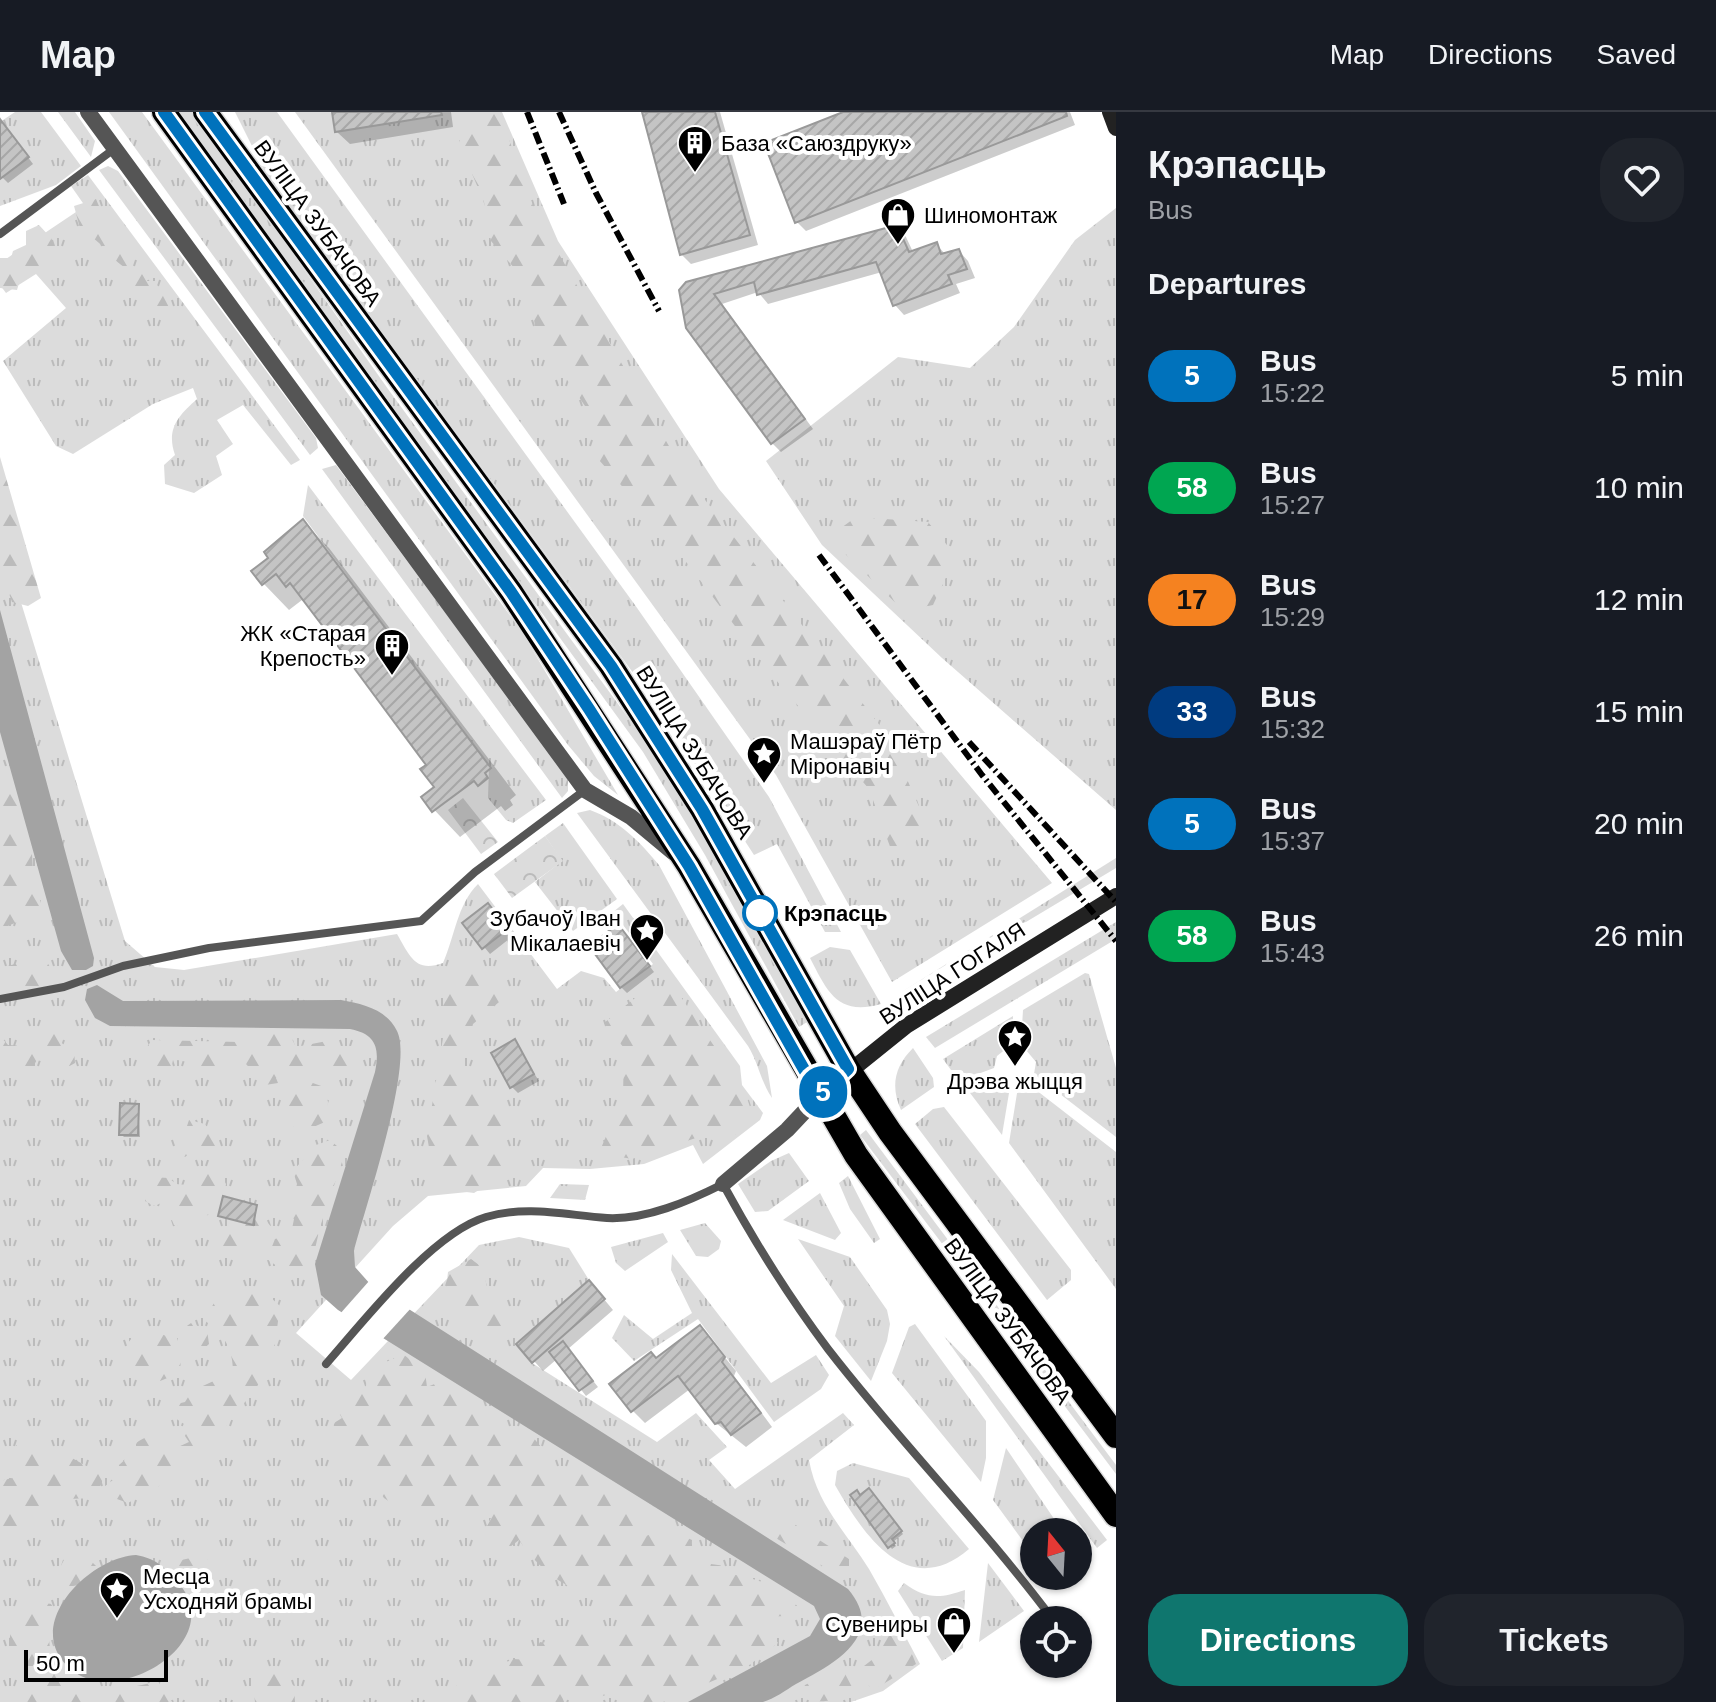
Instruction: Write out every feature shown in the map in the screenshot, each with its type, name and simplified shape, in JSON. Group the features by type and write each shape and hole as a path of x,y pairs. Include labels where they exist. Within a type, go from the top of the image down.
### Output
{"highway":[{"name":"ВУЛІЦА ЗУБАЧОВА","path":"164,112 511,592 689,866 819,1096 856,1155 1114,1511"},
{"name":"ВУЛІЦА ЗУБАЧОВА","path":"205,112 611,666 702,809 848,1069 890,1132 1116,1436"}],"main road":[{"path":"1110,112 1116,128"},
{"name":"ВУЛІЦА ГОГАЛЯ","path":"819,1096 848,1069 906,1026 1116,896"}],"street":[{"path":"88,112 585,790"},
{"name":"ВУЛІЦА ЗУБАЧОВА","path":"585,790 631,817 689,866"},
{"path":"723,1184 787,1130 819,1096"}],"lane":[{"path":"0,234 114,149"},
{"path":"0,999 64,987 123,966 209,948 421,921 475,872 585,790"},
{"path":"326,1364 430,1250 484,1217 529,1209 610,1218 691,1200 723,1184 758,1246 826,1346 980,1526 1042,1606"}],"green space":[{"path":"15,112 41,112 81,166 56,185 0,206 0,122"},
{"path":"58,112 75,112 95,141 91,157"},
{"path":"109,112 142,112 522,632 618,795 594,776 568,745"},
{"path":"177,112 193,112 388,389 651,749 807,1022 799,1027 705,855 643,752"},
{"path":"235,112 277,112 635,605 769,797 841,932 825,932 777,844 754,855 656,704 266,174"},
{"path":"295,112 332,112 336,132 441,112 502,112 558,241 719,489 1052,883 892,982 776,775"},
{"path":"467,112 499,112 536,214 685,474 888,736 924,818 912,852 892,852 869,789 776,680 671,542 599,460 585,406 537,336 527,283 491,241 484,202 459,143"},
{"path":"108,166 118,171 316,438 318,448 310,455 99,170"},
{"path":"88,175 300,460 291,465 243,405 217,420 233,444 216,456 222,475 194,493 165,484 164,465 175,455 173,430 179,417 197,399 193,388 153,404 73,454 56,446 3,361 66,308 36,274 6,293 0,285 0,263 85,206 71,186"},
{"path":"96,199 127,247 133,267 138,267 147,281 155,281 172,313 163,319 150,314 143,302 149,297 133,290 128,278 130,270 117,262 97,241 81,232 74,206"},
{"path":"1116,208 1116,810 942,658 822,545 766,461 898,357 970,368 1014,327 1075,240"},
{"path":"39,225 51,238 57,251 52,265 22,273 17,290 0,288 0,258 11,258 13,251 26,245 26,231"},
{"path":"0,457 41,598 28,606 12,602 0,568"},
{"path":"336,465 568,778 568,791 562,798 322,469"},
{"path":"308,485 546,800 513,823 506,820 488,798 489,768 303,516"},
{"path":"856,517 928,522 956,556 933,605 904,611 838,547 841,528"},
{"path":"0,534 125,941 155,967 184,970 397,934 414,960 434,966 443,963 465,901 478,884 557,989 581,971 604,978 616,992 653,964 613,912 623,904 740,1066 742,1085 763,1113 760,1120 703,1164 693,1145 644,1164 590,1169 543,1168 526,1186 428,1196 393,1226 296,1333 351,1380 479,1245 519,1237 569,1248 589,1280 516,1344 532,1363 657,1442 696,1413 727,1447 709,1460 735,1489 843,1413 854,1425 809,1460 813,1476 825,1505 869,1569 920,1664 883,1691 851,1702 0,1702"},
{"path":"0,776 16,797 26,834 17,851 32,853 33,874 20,877 38,885 41,908 23,909 17,922 1,929"},
{"path":"463,798 498,842 481,854 448,810"},
{"path":"590,810 628,833 659,865 767,1066 772,1098 748,1046 577,813"},
{"path":"563,823 617,899 573,931 535,882 562,861 545,836"},
{"path":"545,836 563,861 512,898 494,874"},
{"path":"1116,858 1116,868 1026,922 1008,927 900,993"},
{"path":"1116,922 1116,939 935,1048 926,1037"},
{"path":"830,947 850,950 881,1004 854,1007 836,999 810,958"},
{"path":"34,959 47,962 54,974 51,985 0,994 0,968"},
{"path":"479,965 505,997 473,1024 463,1065 519,1120 498,1145 511,1169 474,1193 436,1188 427,1136 443,1038 443,972"},
{"path":"1085,973 1089,974 1116,1068 1116,1137 1034,1074 1036,1062 1021,1044 1023,1010"},
{"path":"640,994 679,994 745,1092 753,1116 730,1140 705,1135 632,1159 599,1153 623,1096 624,1048 604,1023"},
{"path":"1013,1016 1012,1044 997,1056 994,1068 959,1081 943,1059"},
{"path":"54,1024 63,1032 60,1042 74,1051 75,1063 66,1068 37,1060 25,1079 20,1080 15,1066 0,1077 0,1036 8,1045 24,1046"},
{"path":"244,1032 290,1035 296,1047 327,1041 339,1046 352,1046 361,1054 354,1066 336,1072 303,1066 297,1072 310,1082 324,1087 328,1102 327,1121 309,1129 290,1126 286,1105 292,1086 289,1079 276,1078 278,1083 265,1085 246,1064 234,1065 235,1071 210,1072 207,1066 178,1060 173,1060 171,1069 162,1074 152,1068 144,1051 152,1040 239,1042"},
{"path":"913,1048 933,1078 934,1087 901,1110 896,1077 902,1062"},
{"path":"997,1078 1010,1087 1002,1135 967,1089"},
{"path":"1027,1083 1116,1152 1116,1289 1009,1143 1018,1087"},
{"path":"944,1107 1071,1270 1071,1280 1047,1300 915,1124 933,1109"},
{"path":"189,1120 205,1124 218,1147 215,1158 203,1161 190,1153 185,1157 175,1152 177,1129 187,1126"},
{"path":"866,1130 1116,1465 1116,1474 860,1135"},
{"path":"330,1140 345,1153 320,1227 310,1271 281,1269 267,1259 275,1239 291,1234 294,1219 283,1210 283,1202 294,1195 297,1184 293,1171 316,1145"},
{"path":"789,1153 809,1181 768,1211 755,1212 738,1184 771,1161"},
{"path":"215,1165 226,1184 222,1206 203,1218 192,1217 192,1230 174,1225 169,1213 176,1203 169,1200 154,1206 145,1201 149,1177 169,1178 176,1184 187,1185 190,1173"},
{"path":"848,1176 880,1239 874,1243 850,1209 839,1183"},
{"path":"560,1184 589,1185 585,1200 550,1198"},
{"path":"820,1193 841,1233 835,1240 783,1220"},
{"path":"260,1213 272,1228 265,1250 247,1255 221,1249 216,1227 227,1227 231,1216"},
{"path":"705,1223 721,1241 719,1249 708,1257 696,1256 680,1230"},
{"path":"663,1233 668,1242 625,1271 616,1263 611,1247"},
{"path":"798,1239 850,1257 887,1310 890,1324 887,1341 871,1381 835,1336 844,1306"},
{"path":"672,1254 771,1383 816,1355 829,1375 821,1389 774,1422 698,1319 634,1361 612,1338 624,1315 653,1339 692,1313 671,1270"},
{"path":"471,1259 483,1268 489,1297 514,1309 513,1323 498,1335 483,1337 449,1304 448,1272"},
{"path":"241,1288 270,1297 280,1306 275,1344 258,1385 197,1465 128,1503 117,1499 104,1487 118,1476 119,1465 136,1450 136,1443 153,1436 163,1437 178,1447 189,1442 181,1430 184,1424 160,1408 185,1402 192,1391 233,1372 226,1342 204,1320 217,1298"},
{"path":"191,1323 207,1330 209,1344 200,1352 187,1351 181,1356 180,1373 160,1381 133,1377 125,1353 134,1337 153,1333 177,1341 180,1331"},
{"path":"915,1324 986,1421 986,1458 981,1482 892,1373 909,1327"},
{"path":"944,1336 979,1372 1090,1518 1075,1518"},
{"path":"403,1354 425,1372 427,1387 437,1383 440,1391 466,1395 475,1401 473,1406 477,1409 484,1406 500,1417 500,1425 520,1435 531,1435 542,1448 530,1458 533,1469 581,1468 614,1491 617,1499 629,1498 655,1519 646,1536 666,1528 692,1540 694,1554 709,1570 711,1564 725,1566 725,1573 767,1584 786,1595 801,1611 794,1621 784,1616 768,1617 766,1627 778,1643 748,1666 663,1702 625,1702 619,1691 596,1698 581,1689 563,1698 564,1702 451,1702 457,1685 513,1659 530,1660 540,1642 551,1644 557,1625 603,1633 619,1628 614,1605 560,1582 539,1565 519,1540 506,1550 483,1533 491,1518 434,1506 408,1514 384,1498 356,1459 332,1446 334,1423 342,1418 336,1408 343,1389 353,1399 366,1387 367,1371"},
{"path":"26,1438 38,1450 56,1449 104,1476 96,1498 58,1501 45,1509 33,1528 0,1539 0,1481 28,1474 23,1460 14,1459 13,1448"},
{"path":"1006,1448 1054,1518 1020,1518 1020,1537 993,1500"},
{"path":"853,1463 909,1478 969,1549 947,1563 926,1568 907,1565 890,1556 860,1524 835,1485 837,1471"},
{"path":"767,1515 780,1515 849,1559 849,1570 831,1571 769,1534"},
{"path":"1092,1520 1107,1540 1097,1548 1092,1541"},
{"path":"200,1556 209,1560 211,1567 220,1573 207,1592 195,1593 171,1569 172,1562"},
{"path":"65,1558 92,1562 100,1570 87,1583 64,1588 53,1581"},
{"path":"988,1563 1020,1606 1020,1614 979,1642"},
{"path":"904,1583 933,1596 965,1590 963,1648 942,1661 898,1591"},
{"path":"41,1602 51,1604 55,1611 49,1643 55,1661 79,1681 79,1685 128,1687 157,1680 172,1702 11,1702 7,1692 34,1679 34,1675 9,1647 11,1631 22,1615"},
{"path":"886,1626 897,1645 910,1649 916,1664 875,1689 860,1681 864,1666 882,1652 880,1628"},
{"path":"276,1670 294,1686 295,1702 255,1702 252,1677"},
{"path":"835,1670 843,1670 853,1689 833,1700 810,1701 803,1690 805,1685"}],"shaded area":[{"path":"0,610 94,958 93,966 86,970 72,970 61,951 0,732"},
{"path":"97,985 123,1001 341,1000 365,1006 387,1017 397,1031 399,1074 386,1138 354,1251 355,1267 371,1285 848,1589 859,1606 862,1621 859,1635 850,1647 825,1668 767,1701 688,1702 810,1636 820,1619 814,1606 338,1310 321,1295 315,1264 375,1072 377,1056 371,1038 350,1029 110,1026 95,1018 85,1000 87,989"},
{"path":"136,1555 149,1558 162,1567 176,1580 189,1602 191,1623 182,1643 166,1659 145,1672 122,1680 99,1681 79,1675 61,1658 53,1639 55,1620 64,1601 78,1583 96,1569 116,1559"}],"pier":[{"path":"370,1280 412,1307 381,1341 339,1315"}],"building":[{"path":"332,112 441,112 442,115 335,132"},
{"name":"База «Саюздруку»","path":"642,112 715,112 750,235 680,255"},
{"path":"843,112 1066,112 1067,116 795,223 764,143"},
{"path":"0,119 29,157 0,179"},
{"path":"897,225 909,252 937,242 941,254 959,249 967,269 948,275 952,284 893,306 876,262 757,295 754,282 714,294 805,419 771,444 686,328 679,290 686,282"},
{"name":"ЖК «Старая Крепость»","path":"303,519 491,768 485,773 488,778 478,786 474,781 432,812 421,797 434,787 420,769 426,765 337,645 290,583 286,587 276,574 262,585 251,571 268,558 264,552"},
{"path":"488,903 508,929 482,949 462,923"},
{"path":"618,924 650,966 620,988 589,946"},
{"path":"515,1039 534,1074 510,1088 491,1053"},
{"path":"120,1103 139,1104 138,1135 119,1135"},
{"path":"223,1196 257,1205 253,1225 218,1216"},
{"path":"589,1280 605,1299 532,1363 516,1344"},
{"path":"700,1325 725,1357 722,1362 761,1413 731,1435 721,1422 715,1424 678,1376 631,1412 609,1384 651,1352 656,1358"},
{"path":"563,1341 593,1381 579,1391 549,1352"},
{"path":"869,1488 902,1531 892,1539 895,1543 888,1548 850,1495 857,1490 860,1495"}],"railway":[{"path":"527,112 564,204"},
{"path":"559,112 596,193 659,311"},
{"path":"819,555 982,775 1116,941"},
{"path":"969,742 1116,902"}],"bus line":[{"name":"5","path":"164,112 511,592 589,709 689,866 819,1096 848,1069 702,809 611,666 335,294 205,112"}],"place":[{"name":"База «Саюздруку»","path":"695,174"},
{"name":"Шиномонтаж","path":"898,246"},
{"name":"ЖК «Старая Крепость»","path":"392,677"},
{"name":"Машэраў Пётр Міронавіч","path":"764,785"},
{"name":"Крэпасць","path":"760,913"},
{"name":"Зубачоў Іван Мікалаевіч","path":"647,962"},
{"name":"Дрэва жыцця","path":"1015,1068"},
{"name":"Месца Усходняй брамы","path":"117,1620"},
{"name":"Сувениры","path":"954,1655"}]}
